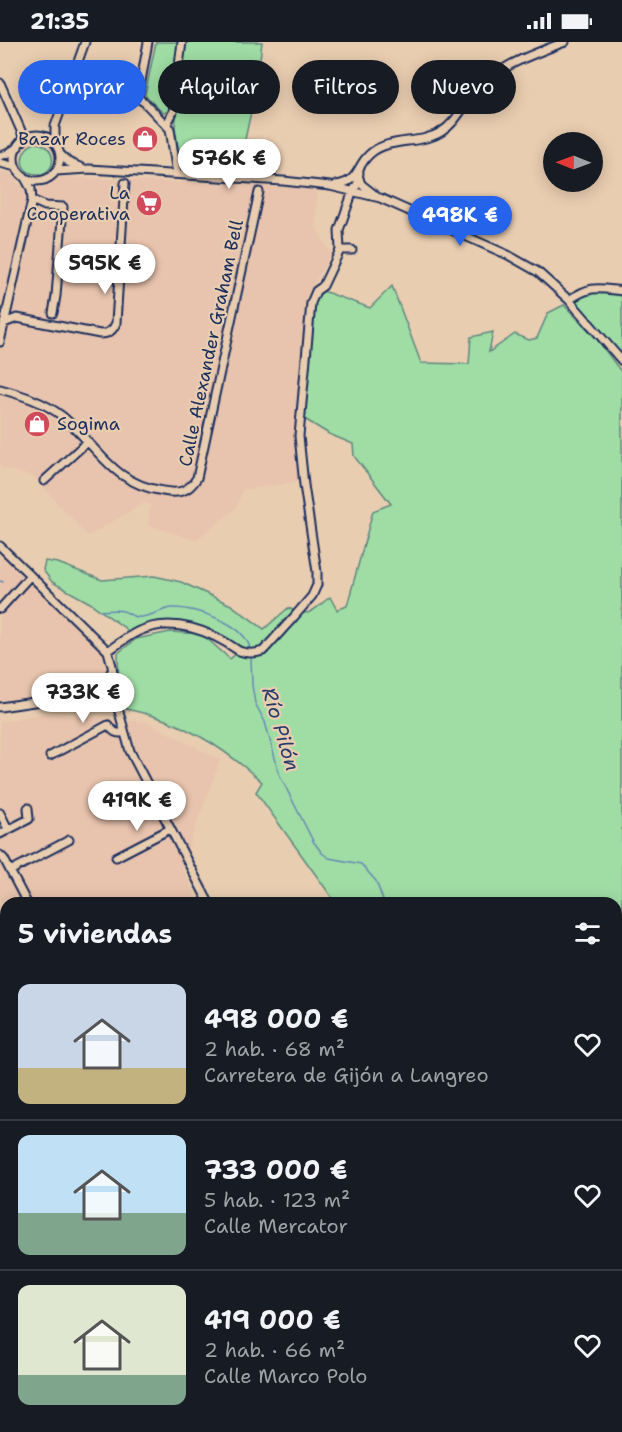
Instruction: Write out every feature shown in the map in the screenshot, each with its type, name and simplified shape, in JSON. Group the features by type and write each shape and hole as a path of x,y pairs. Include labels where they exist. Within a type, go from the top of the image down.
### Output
{"street":[{"path":"79,60 86,42"},
{"path":"145,60 148,42"},
{"path":"167,124 173,112 182,42"},
{"path":"108,651 133,634 157,626 200,629 246,654 256,653 263,651 312,596 317,585 317,572 300,447 300,417 311,303 316,291 323,286 340,250 339,230 362,163 372,152 388,145 430,137 442,132 452,123 474,93 505,66 565,42"},
{"path":"0,83 22,133 15,153 16,167"},
{"path":"146,105 167,124 172,134 177,174"},
{"path":"59,114 55,126 55,143 60,154 72,165 89,169"},
{"path":"0,156 7,154 30,136 39,135 55,143"},
{"path":"0,342 32,200 43,180 56,171 60,163 60,154"},
{"path":"0,163 16,167 24,176 31,189 32,200"},
{"path":"56,171 89,169 330,186 380,198 508,255 538,272 569,300 622,361"},
{"path":"24,176 36,181 43,180"},
{"path":"330,186 345,183 357,176"},
{"path":"357,176 362,184 380,198"},
{"path":"4,323 17,318 100,334 107,334 113,330 116,323 125,183"},
{"name":"Calle Alexander Graham Bell","path":"1,389 46,405 63,417 115,471 130,481 155,490 184,492 193,485 197,478 259,192"},
{"path":"32,200 45,206 63,207 53,313"},
{"path":"340,250 352,250"},
{"path":"569,300 586,289 601,288 622,291"},
{"path":"8,306 17,318"},
{"path":"44,481 87,442"},
{"path":"0,546 108,651 117,705 129,752 206,897"},
{"path":"0,609 30,576"},
{"path":"95,693 107,683 112,666"},
{"path":"0,706 95,693 108,698 117,705"},
{"path":"50,756 108,724 114,732 120,734 124,732"},
{"path":"108,812 149,790"},
{"path":"0,834 29,819 28,808"},
{"path":"0,813 8,829"},
{"path":"116,857 170,829"},
{"path":"10,871 69,840"},
{"path":"0,855 24,897"}],"shaded area":[{"path":"0,172 12,172 18,184 34,188 42,188 60,177 317,189 316,227 331,254 309,293 294,437 299,481 242,490 236,508 196,540 148,525 151,505 144,503 88,536 34,477 0,467"},
{"path":"0,554 102,650 106,661 106,675 95,688 0,704"},
{"path":"45,713 147,722 220,760 181,867 197,897 0,897 0,722"}],"green space":[{"path":"156,42 178,42 176,60 158,60 158,108 146,96"},
{"path":"185,42 262,42 260,60 183,60"},
{"path":"177,114 251,114 238,172 181,166 175,127"},
{"path":"36,143 48,149 52,160 48,170 36,174 25,169 22,160 26,149"},
{"path":"392,286 421,363 469,364 471,337 493,332 489,352 515,334 529,340 537,338 548,313 564,305 596,338 622,373 622,897 332,897 256,792 262,782 231,757 199,736 164,720 126,709 119,687 118,653 136,639 170,632 202,634 230,659 239,651 204,630 147,624 133,634 90,603 52,582 43,570 45,561 58,563 102,580 154,576 181,582 231,605 264,629 288,608 307,613 330,597 337,610 347,606 373,511 391,504 354,456 353,444 329,434 303,418 316,298 323,291 370,308"},
{"path":"592,292 622,294 622,355 574,300 583,294"}],"waterway":[{"name":"Río Pilón","path":"100,611 120,610 140,617 172,608 193,610 230,625 246,640 250,649"},
{"name":"Río Pilón","path":"251,657 255,703 265,722 280,776 313,841 329,858 361,864 376,881 382,897"}],"place":[{"name":"Bazar Roces","path":"145,139"},
{"name":"La Cooperativa","path":"149,203"},
{"name":"Sogima","path":"37,424"}]}
